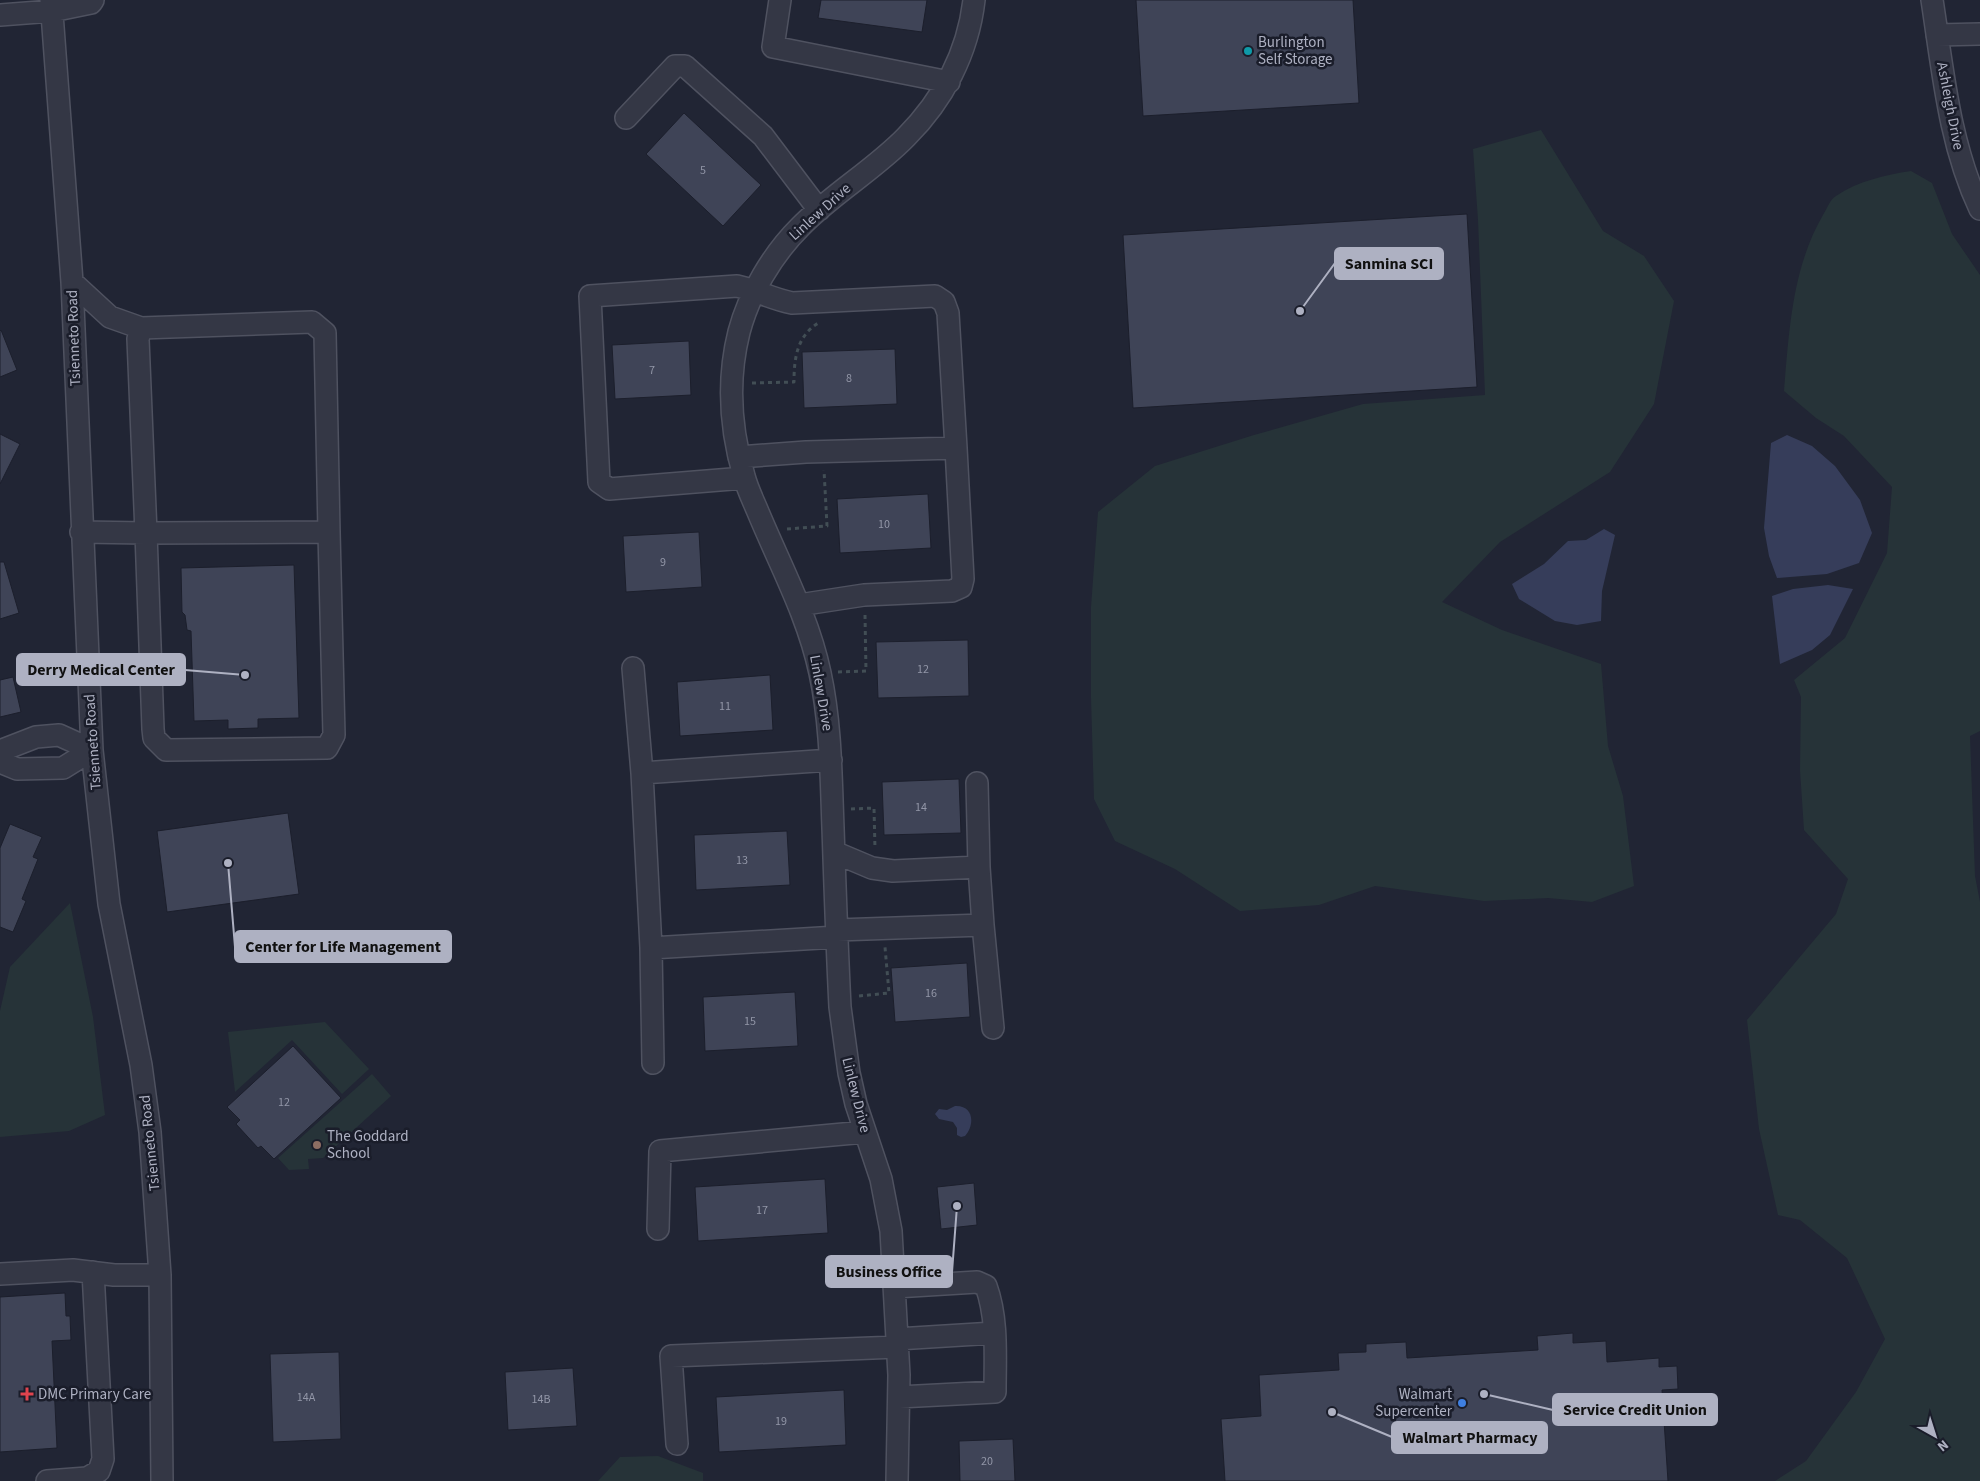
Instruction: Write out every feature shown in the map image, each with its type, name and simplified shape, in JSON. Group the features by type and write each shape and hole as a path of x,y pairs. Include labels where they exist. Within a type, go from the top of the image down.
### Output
{"street":[{"path":"0,15 52,5 91,3 93,0"},
{"path":"780,0 773,47 948,82"},
{"name":"Linlew Drive","path":"897,1481 899,1397 891,1231 887,1204 856,1104 843,1039 840,1006 831,760 820,672 799,605 744,478 732,412 731,383 740,331 756,290 783,246 819,210 906,138 929,111 948,82 962,52 972,18 974,0"},
{"name":"Ashleigh Drive","path":"1932,0 1951,122 1958,151 1980,209"},
{"name":"Tsienneto Road","path":"52,5 72,282 81,532 92,750 109,904 141,1065 156,1201 160,1275 162,1481"},
{"path":"1937,35 1980,34"},
{"path":"626,118 675,66 686,66 763,136 819,210"},
{"path":"72,282 110,317 141,328 312,322 324,333 334,735 327,748 166,750 154,738 138,339 141,328"},
{"path":"744,478 609,489 599,482 590,296 737,286 756,290 777,300 792,303 935,296 944,302 948,314 956,448 963,578 961,587 952,591 864,595 799,605"},
{"path":"739,457 822,452 956,448"},
{"path":"81,532 329,532"},
{"path":"633,668 642,773 651,948 653,1063"},
{"path":"0,751 36,737 58,735 92,750"},
{"path":"0,762 17,769 63,768 92,750"},
{"path":"642,773 831,760"},
{"path":"977,783 979,867 993,1028"},
{"path":"834,852 876,868 893,871 979,867"},
{"path":"651,948 884,929 984,925"},
{"path":"658,1228 660,1151 865,1132"},
{"path":"0,1274 73,1270 114,1275 160,1275"},
{"path":"47,1481 87,1478 99,1471 103,1459 93,1272"},
{"path":"895,1287 977,1282 986,1286 990,1297 994,1333 995,1392 899,1397"},
{"path":"677,1444 671,1356 897,1343 994,1333"}],"path":[{"path":"746,383 794,382 794,360 797,349 804,336 821,321 821,301"},
{"path":"779,529 827,526 822,452"},
{"path":"832,672 866,671 864,595"},
{"path":"845,809 874,808 876,868"},
{"path":"853,997 888,994 884,929"}],"shaded area":[{"path":"1541,130 1603,231 1644,256 1674,301 1654,404 1610,472 1500,542 1442,602 1502,630 1601,664 1608,746 1623,796 1634,886 1592,902 1548,898 1484,901 1375,886 1319,905 1240,911 1175,869 1115,841 1094,799 1091,607 1098,512 1155,466 1254,435 1363,404 1485,395 1478,220 1473,149"},
{"path":"1911,171 1932,183 1952,234 1980,275 1980,731 1970,736 1975,876 1980,902 1980,1481 1775,1481 1806,1461 1856,1392 1885,1339 1847,1258 1800,1220 1778,1215 1759,1129 1747,1020 1836,914 1848,879 1804,830 1800,770 1801,697 1794,680 1845,638 1887,553 1892,487 1844,436 1816,418 1784,391 1790,323 1798,278 1813,235 1830,202 1834,197 1853,186"},
{"path":"70,903 93,1017 105,1115 69,1131 0,1137 0,1011 10,967"},
{"path":"325,1022 369,1069 342,1094 292,1040 235,1092 228,1032"},
{"path":"372,1074 391,1096 323,1158 308,1159 309,1169 289,1170 278,1158"},
{"path":"658,1456 703,1473 703,1481 598,1481 620,1457"}],"water":[{"path":"1787,435 1812,446 1835,466 1860,500 1872,533 1859,563 1827,574 1777,578 1769,556 1764,528 1771,443"},
{"path":"1604,529 1615,535 1602,591 1601,621 1577,625 1555,621 1519,599 1512,584 1544,564 1568,541 1586,540"},
{"path":"1828,585 1853,589 1830,635 1812,650 1780,664 1772,596 1793,589"},
{"path":"955,1106 966,1109 971,1116 970,1127 965,1136 957,1135 957,1128 953,1122 939,1119 935,1114 939,1109 947,1110"}],"building":[{"path":"821,0 927,0 922,32 818,18"},
{"name":"Burlington Self Storage","path":"1136,0 1353,0 1359,103 1143,116"},
{"path":"684,113 761,185 723,226 646,154"},
{"path":"1467,214 1477,387 1133,408 1123,235"},
{"path":"0,331 17,370 0,377"},
{"path":"689,341 691,395 615,399 612,345"},
{"path":"895,349 897,404 804,408 802,352"},
{"path":"0,434 20,444 0,484"},
{"path":"928,494 931,548 840,553 837,499"},
{"path":"699,532 702,587 626,592 623,536"},
{"path":"0,562 4,562 19,613 0,619"},
{"path":"294,565 299,718 258,719 258,728 228,729 228,720 194,721 191,631 187,630 185,615 182,612 181,568"},
{"path":"968,640 969,696 878,698 876,642"},
{"path":"770,675 773,730 680,736 677,682"},
{"path":"13,677 21,712 0,717 0,680"},
{"path":"959,779 961,833 884,835 882,782"},
{"path":"288,813 299,894 167,912 157,831"},
{"path":"10,824 42,837 33,857 38,859 22,899 26,901 13,932 0,927 0,848"},
{"path":"787,831 790,885 696,890 694,835"},
{"path":"967,963 970,1017 895,1022 891,968"},
{"path":"795,992 798,1046 705,1051 703,997"},
{"path":"293,1046 341,1098 274,1159 261,1146 258,1148 236,1124 240,1120 227,1107"},
{"path":"825,1179 828,1233 698,1241 695,1187"},
{"path":"974,1183 977,1225 941,1229 937,1187"},
{"name":"DMC Primary Care","path":"65,1293 66,1316 70,1316 71,1340 52,1341 57,1448 0,1452 0,1297"},
{"name":"Walmart Supercenter","path":"1573,1333 1573,1343 1606,1341 1607,1362 1659,1358 1659,1367 1677,1366 1678,1389 1662,1390 1668,1481 1225,1481 1221,1419 1261,1416 1259,1375 1339,1370 1338,1353 1366,1352 1366,1344 1406,1342 1407,1358 1538,1350 1537,1336"},
{"path":"339,1352 341,1439 273,1442 270,1354"},
{"path":"573,1368 577,1426 508,1430 505,1372"},
{"path":"844,1390 846,1445 719,1452 716,1397"},
{"path":"1013,1439 1015,1481 960,1481 959,1441"}],"place":[{"name":"Burlington Self Storage","path":"1248,51"},
{"name":"Sanmina SCI","path":"1300,311"},
{"name":"Derry Medical Center","path":"245,675"},
{"name":"Center for Life Management","path":"228,863"},
{"name":"The Goddard School","path":"317,1145"},
{"name":"Business Office","path":"957,1206"},
{"name":"DMC Primary Care","path":"27,1394"},
{"name":"Service Credit Union","path":"1484,1394"},
{"name":"Walmart Supercenter","path":"1462,1403"},
{"name":"Walmart Pharmacy","path":"1332,1412"}]}
